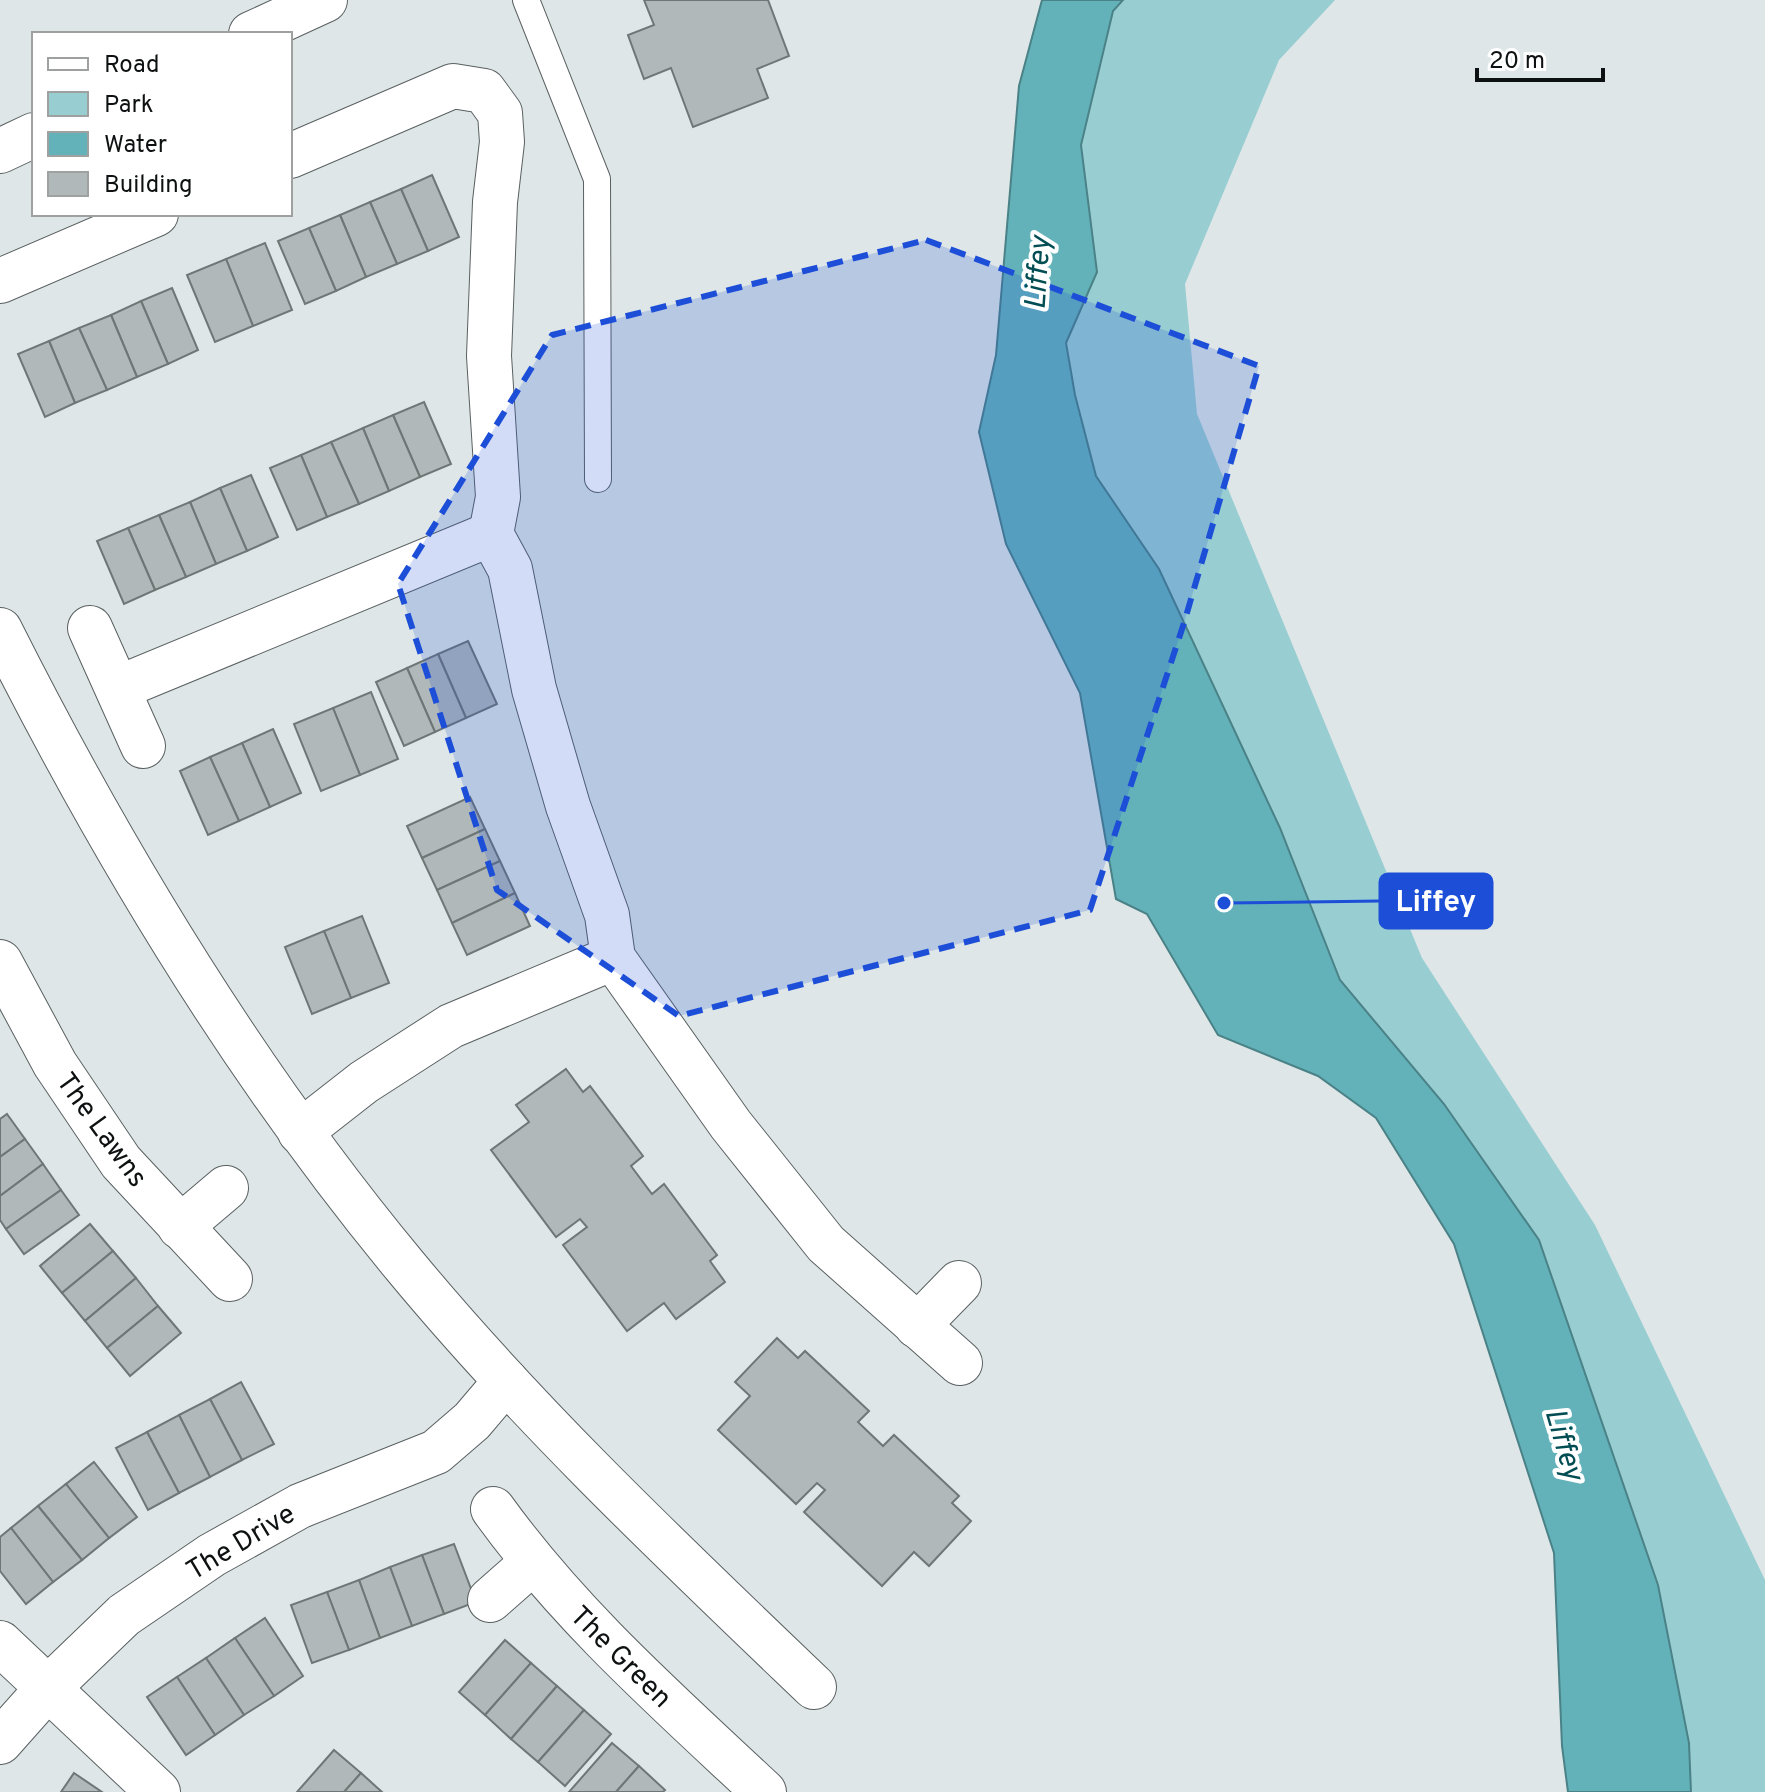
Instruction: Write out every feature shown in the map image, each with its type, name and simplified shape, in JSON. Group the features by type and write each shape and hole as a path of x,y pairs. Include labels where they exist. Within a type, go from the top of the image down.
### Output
{"street":[{"path":"255,32 325,0"},
{"path":"292,155 453,86 484,91 500,113 502,142 495,202 489,356 498,497 491,534 510,569 534,689 568,806 607,915 613,958 731,1125 826,1244 960,1363"},
{"path":"0,151 32,136"},
{"path":"0,281 151,216"},
{"path":"118,688 491,534"},
{"path":"90,628 143,746"},
{"path":"0,630 56,741 202,989 300,1132 405,1266 506,1381 585,1466 814,1687"},
{"path":"300,1132 364,1082 451,1026 613,958"},
{"name":"The Lawns","path":"0,962 55,1064 121,1162 230,1279"},
{"path":"180,1227 226,1188"},
{"path":"917,1326 959,1283"},
{"name":"The Drive","path":"0,1742 47,1689 124,1615 212,1555 300,1506 436,1452 472,1421 506,1381"},
{"name":"The Green","path":"493,1509 532,1563 627,1664 764,1792"},
{"path":"490,1600 532,1563"},
{"path":"0,1643 158,1792"}],"lane":[{"path":"526,0 597,179 598,479"}],"highlighted area":[{"path":"926,240 1259,366 1184,623 1090,910 679,1016 497,890 398,584 552,335"}],"green space":[{"path":"1123,0 1335,0 1279,60 1185,284 1197,414 1422,958 1595,1225 1765,1580 1765,1792 1691,1792 1689,1743 1657,1585 1539,1240 1444,1104 1340,980 1280,828 1159,569 1096,476 1075,395 1066,343 1097,272 1081,145 1113,10"}],"water":[{"path":"1042,0 1123,0 1113,11 1081,145 1097,272 1066,343 1075,395 1096,476 1159,569 1280,828 1340,980 1444,1104 1539,1240 1658,1585 1689,1743 1691,1792 1568,1792 1562,1746 1554,1553 1454,1244 1376,1118 1318,1076 1218,1035 1147,914 1116,899 1080,693 1006,544 979,432 996,355 1019,86"}],"building":[{"path":"644,0 768,0 789,56 757,69 768,98 693,127 671,68 644,79 628,35 654,25"},
{"path":"432,175 459,237 428,251 401,189"},
{"path":"401,189 428,251 397,264 370,202"},
{"path":"370,202 397,264 366,277 340,215"},
{"path":"340,215 366,277 336,291 309,228"},
{"path":"309,228 336,291 305,304 278,241"},
{"path":"265,243 292,310 253,326 226,259"},
{"path":"226,259 253,326 215,342 187,275"},
{"path":"172,288 198,350 168,364 141,301"},
{"path":"141,301 168,364 137,377 111,315"},
{"path":"111,315 137,377 107,390 79,328"},
{"path":"79,328 107,390 75,403 49,341"},
{"path":"49,341 75,403 45,417 18,354"},
{"path":"424,402 451,464 420,477 393,415"},
{"path":"393,415 420,477 389,491 363,428"},
{"path":"363,428 389,491 359,504 331,442"},
{"path":"331,442 359,504 327,517 301,455"},
{"path":"301,455 327,517 297,530 270,468"},
{"path":"251,475 278,537 247,551 220,488"},
{"path":"220,488 247,551 216,564 190,502"},
{"path":"190,502 216,564 186,577 159,515"},
{"path":"159,515 186,577 155,590 128,528"},
{"path":"128,528 155,590 124,604 97,541"},
{"path":"468,641 497,704 466,718 438,654"},
{"path":"438,654 466,718 435,732 407,668"},
{"path":"407,668 435,732 404,746 376,682"},
{"path":"371,692 398,759 360,775 333,708"},
{"path":"333,708 360,775 321,791 294,724"},
{"path":"273,729 301,793 270,807 242,743"},
{"path":"242,743 270,807 239,821 210,757"},
{"path":"210,757 239,821 208,835 180,771"},
{"path":"470,797 485,829 422,858 407,826"},
{"path":"485,829 500,861 437,890 422,858"},
{"path":"500,861 515,893 452,923 437,890"},
{"path":"515,893 530,926 467,955 452,923"},
{"path":"362,916 389,983 351,998 324,931"},
{"path":"324,931 351,998 312,1014 285,947"},
{"path":"566,1069 583,1092 590,1086 643,1156 631,1166 652,1194 664,1184 717,1255 710,1261 725,1282 676,1319 664,1303 627,1331 563,1245 587,1227 580,1219 556,1237 491,1150 529,1122 516,1105"},
{"path":"7,1114 25,1139 0,1157 0,1119"},
{"path":"25,1139 43,1164 0,1196 0,1157"},
{"path":"43,1164 61,1190 6,1229 0,1220 0,1196"},
{"path":"61,1190 79,1215 24,1254 6,1229"},
{"path":"90,1224 113,1251 62,1293 40,1266"},
{"path":"113,1251 136,1278 85,1321 62,1293"},
{"path":"136,1278 158,1306 107,1348 85,1321"},
{"path":"158,1306 181,1333 130,1376 107,1348"},
{"path":"777,1338 798,1358 805,1351 869,1411 858,1422 883,1446 894,1435 959,1496 952,1503 971,1521 929,1566 914,1552 882,1586 804,1512 825,1490 817,1483 796,1504 718,1430 750,1396 735,1382"},
{"path":"241,1382 274,1444 242,1460 210,1399"},
{"path":"210,1399 242,1460 210,1477 179,1415"},
{"path":"179,1415 210,1477 179,1493 147,1432"},
{"path":"147,1432 179,1493 148,1510 116,1448"},
{"path":"94,1462 137,1517 109,1538 66,1484"},
{"path":"66,1484 109,1538 82,1560 38,1506"},
{"path":"38,1506 82,1560 53,1582 11,1528"},
{"path":"11,1528 53,1582 26,1604 0,1571 0,1537"},
{"path":"454,1544 476,1602 444,1614 422,1555"},
{"path":"422,1555 444,1614 412,1626 390,1567"},
{"path":"390,1567 412,1626 380,1638 359,1580"},
{"path":"359,1580 380,1638 349,1650 327,1592"},
{"path":"327,1592 349,1650 312,1663 291,1605"},
{"path":"265,1618 303,1676 274,1696 235,1638"},
{"path":"235,1638 274,1696 244,1715 206,1658"},
{"path":"505,1640 531,1663 485,1715 459,1692"},
{"path":"206,1658 244,1715 215,1735 177,1677"},
{"path":"531,1663 557,1686 511,1739 485,1715"},
{"path":"177,1677 215,1735 186,1755 147,1697"},
{"path":"557,1686 584,1710 538,1762 511,1739"},
{"path":"584,1710 611,1734 565,1786 538,1762"},
{"path":"612,1743 639,1766 616,1792 569,1792"},
{"path":"334,1750 361,1773 344,1792 297,1792"},
{"path":"639,1766 665,1790 663,1792 616,1792"},
{"path":"74,1773 102,1792 61,1792"},
{"path":"361,1773 382,1792 344,1792"}],"place":[{"name":"Liffey","path":"1224,903"}]}
